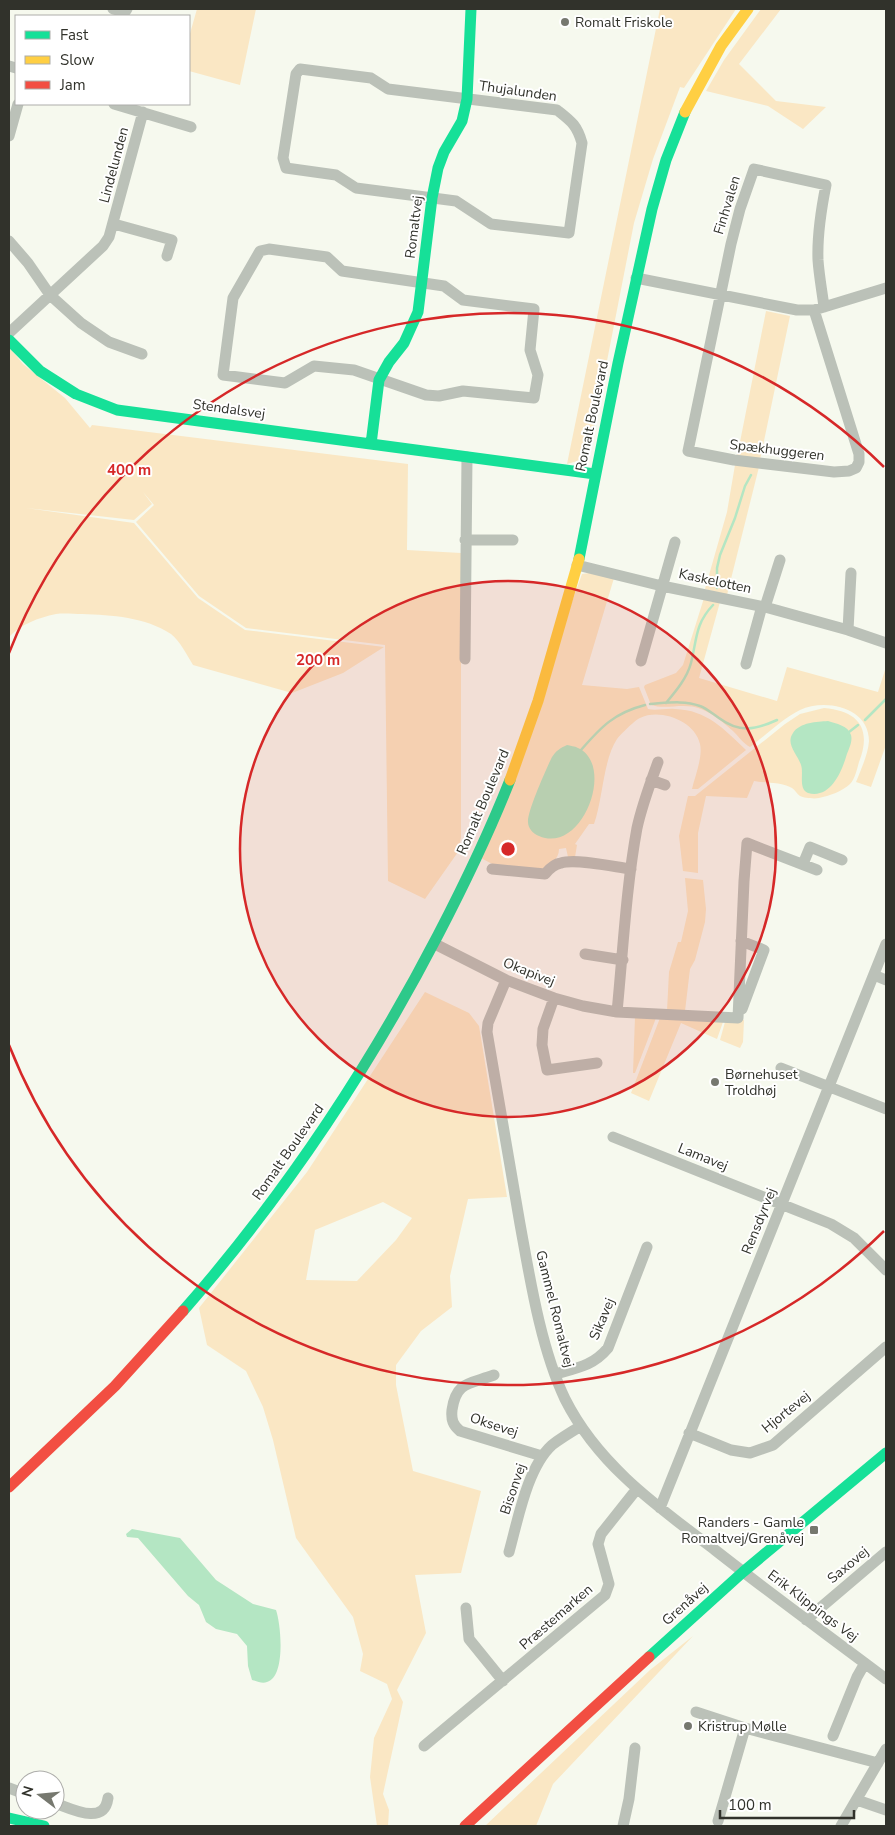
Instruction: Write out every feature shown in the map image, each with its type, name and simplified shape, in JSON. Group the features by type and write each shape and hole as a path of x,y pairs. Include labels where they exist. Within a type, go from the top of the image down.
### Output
{"street":[{"path":"113,9 125,12 126,9"},
{"name":"Romaltvej","path":"371,444 379,380 389,362 404,343 418,312 432,198 438,168 444,152 462,120 467,99 471,9"},
{"name":"Romalt Boulevard","path":"9,1487 148,1351 256,1222 318,1138 382,1039 435,944 491,826 521,749 550,663 578,565 636,278 660,177 681,122 716,55 748,9"},
{"path":"432,198 356,188 336,175 286,168 283,158 296,74 300,69 371,78 388,88 467,99"},
{"name":"Thujalunden","path":"432,198 456,201 491,224 569,233 582,143 578,130 572,121 557,110 467,99"},
{"path":"9,136 18,105"},
{"name":"Lindelunden","path":"118,105 191,127"},
{"name":"Lindelunden","path":"9,332 103,246 114,224 143,112"},
{"name":"Finhvalen","path":"721,296 740,209 754,169 826,185 820,212 818,241 819,309"},
{"name":"Lindelunden","path":"114,224 172,240 167,256"},
{"path":"9,242 28,263 50,295 81,323 109,342 142,354"},
{"path":"270,249 327,257 342,271 444,286 463,300 534,309 530,350 538,375 534,398 463,391 439,396 426,395 379,380 354,370 314,366 285,383 223,375 233,298 260,251 270,249"},
{"path":"636,278 796,310 819,309 886,288"},
{"name":"Spækhuggeren","path":"721,296 688,451 734,460 834,472 849,471 856,468 859,462 859,454 819,309"},
{"name":"Stendalsvej","path":"9,340 40,371 76,394 117,410 595,474"},
{"path":"465,659 467,457"},
{"path":"465,540 513,540"},
{"name":"Kaskelotten","path":"641,661 675,542"},
{"name":"Kaskelotten","path":"746,664 780,560"},
{"name":"Kaskelotten","path":"578,565 662,586 764,607 848,630 886,643"},
{"path":"848,630 851,574"},
{"path":"617,1012 637,828 658,762"},
{"path":"651,780 665,785"},
{"path":"738,1018 747,843 817,870"},
{"path":"803,864 810,847 842,860"},
{"path":"492,869 545,874 550,868 561,862 572,862 631,870"},
{"path":"738,1018 764,950 741,942"},
{"name":"Okapivej","path":"435,944 506,980 554,998 583,1006 617,1012 738,1018"},
{"name":"Rensdyrvej","path":"660,1508 886,944"},
{"path":"584,954 622,960"},
{"path":"874,975 886,980"},
{"name":"Gammel Romaltvej","path":"506,980 488,1023 487,1032 528,1271 540,1325 555,1374 566,1400 581,1426 606,1459 636,1490 743,1572"},
{"path":"554,998 543,1029 542,1045 547,1070 597,1062"},
{"path":"782,1068 886,1110"},
{"name":"Lamavej","path":"612,1137 831,1224 854,1238 886,1270"},
{"name":"Sikavej","path":"555,1374 589,1364 600,1358 608,1348 647,1247"},
{"name":"Hjortevej","path":"689,1434 732,1450 750,1453 773,1445 886,1347"},
{"name":"Oksevej","path":"494,1375 462,1386 457,1390 451,1418 454,1426 460,1431 542,1456"},
{"name":"Bisonvej","path":"509,1552 531,1476 542,1456 562,1438 581,1426"},
{"name":"Grenåvej","path":"465,1826 743,1572 886,1453"},
{"name":"Præstemarken","path":"424,1746 605,1595 609,1584 598,1544 601,1534 636,1490"},
{"name":"Saxovej","path":"806,1620 886,1552"},
{"name":"Erik Klippings Vej","path":"743,1572 886,1679"},
{"path":"466,1608 469,1638 503,1681"},
{"path":"833,1736 856,1677 866,1663"},
{"path":"696,1712 745,1728 878,1763"},
{"path":"718,1822 745,1728"},
{"path":"622,1826 629,1799 635,1748"},
{"path":"841,1826 886,1749"},
{"name":"Grenåvej","path":"474,1826 510,1785"},
{"path":"65,1806 88,1814 98,1813 104,1810 108,1798"},
{"path":"857,1800 886,1810"},
{"path":"9,1818 44,1826"}],"shaded area":[{"path":"197,9 256,9 240,85 190,71 190,34"},
{"path":"660,9 736,9 684,88 680,87 653,159 634,223 588,458 567,464"},
{"path":"761,9 781,9 739,64 776,101 826,107 803,129 768,106 706,91 724,60"},
{"path":"766,311 790,316 760,460 737,457"},
{"path":"9,347 23,364 65,398 90,428 92,425 408,464 407,550 461,553 461,837 458,852 425,899 388,881 385,645 246,628 199,596 136,522 154,505 143,492 152,504 134,520 26,508 134,523 198,598 245,630 384,647 343,673 292,693 193,665 180,644 171,634 139,620 93,614 56,614 30,622 19,628 9,637"},
{"path":"735,465 759,467 727,595 705,589 727,512"},
{"path":"589,573 614,578 582,685 627,689 639,687 648,709 686,710 706,717 746,750 698,789 692,789 701,749 697,736 684,723 676,719 657,715 648,715 640,718 621,734 612,748 594,824 589,824 575,844 577,845 575,857 568,857 566,848 559,849 556,859 542,870 496,866 481,858 582,574"},
{"path":"704,598 720,602 699,678 777,701 787,667 878,692 886,667 886,745 871,787 856,782 868,746 867,729 862,720 844,708 821,705 810,706 800,710 780,722 750,747 726,725 705,711 688,706 663,707 651,705 644,687 676,673 683,665"},
{"path":"824,708 846,713 860,724 863,731 863,750 856,774 850,784 836,793 817,798 800,796 792,788 783,785 754,781 747,798 706,796 698,833 698,873 683,871 679,836 688,796 695,796 800,714"},
{"path":"828,721 847,729 851,735 851,743 838,777 833,783 823,792 816,794 808,793 803,788 802,768 791,745 791,737 796,729 804,725"},
{"path":"567,745 578,748 589,757 594,772 594,788 589,806 580,821 569,833 555,838 539,836 529,826 531,809 552,757 558,750"},
{"path":"685,878 703,880 706,909 705,922 695,960 690,969 685,1011 667,1011 669,972 678,942 681,942 688,911"},
{"path":"425,992 469,1013 479,1026 507,1197 468,1199 450,1276 452,1307 421,1331 396,1365 396,1385 413,1471 481,1491 461,1573 415,1575 426,1633 397,1690 403,1702 383,1794 389,1810 388,1826 377,1826 370,1777 374,1738 392,1699 387,1684 360,1671 363,1654 353,1617 296,1538 273,1440 263,1407 246,1371 207,1345 199,1308 307,1172","holes":["383,1202 412,1218 396,1240 357,1281 306,1280 315,1230"]},
{"path":"635,1017 656,1018 635,1073 633,1073"},
{"path":"660,1018 723,1022 717,1039 681,1023 649,1101 631,1093"},
{"path":"744,1020 743,1042 740,1048 720,1040 725,1022"},
{"path":"132,1529 180,1538 216,1580 253,1604 276,1610 280,1638 280,1661 273,1678 265,1683 252,1680 248,1666 247,1646 237,1634 216,1629 206,1622 199,1605 188,1596 138,1538 127,1537 126,1534"},
{"path":"693,1636 553,1784 536,1826 485,1826 650,1670"}],"waterway":[{"path":"717,588 717,568 720,555 745,486 751,475"},
{"path":"666,703 687,674 700,625 713,605"},
{"path":"865,720 886,699"},
{"path":"650,704 675,702 694,704 705,708 726,723 740,728 754,728 777,720"},
{"path":"581,750 595,734 616,717 645,705"},
{"path":"849,732 858,725"}],"traffic: fast":[{"path":"371,444 379,380 389,362 404,343 418,312 432,198 438,168 444,152 462,121 467,99 471,9"},
{"path":"579,559 618,363 652,209 666,160 685,112"},
{"path":"9,340 40,371 76,394 117,410 595,474"},
{"path":"183,1311 220,1268 289,1178 322,1131 383,1035 438,935 476,859 510,780"},
{"path":"649,1657 743,1572 886,1453"},
{"path":"9,1818 44,1826"}],"traffic: slow":[{"path":"685,112 721,46 748,9"},
{"path":"510,780 538,701 579,559"}],"traffic: jam":[{"path":"9,1487 115,1386 183,1311"},
{"path":"465,1826 649,1657"}],"place":[{"name":"Romalt Friskole","path":"565,22"},
{"name":"Børnehuset Troldhøj","path":"715,1082"},
{"name":"Randers - Gamle Romaltvej/Grenåvej","path":"814,1530"},
{"name":"Kristrup Mølle","path":"688,1726"}]}
